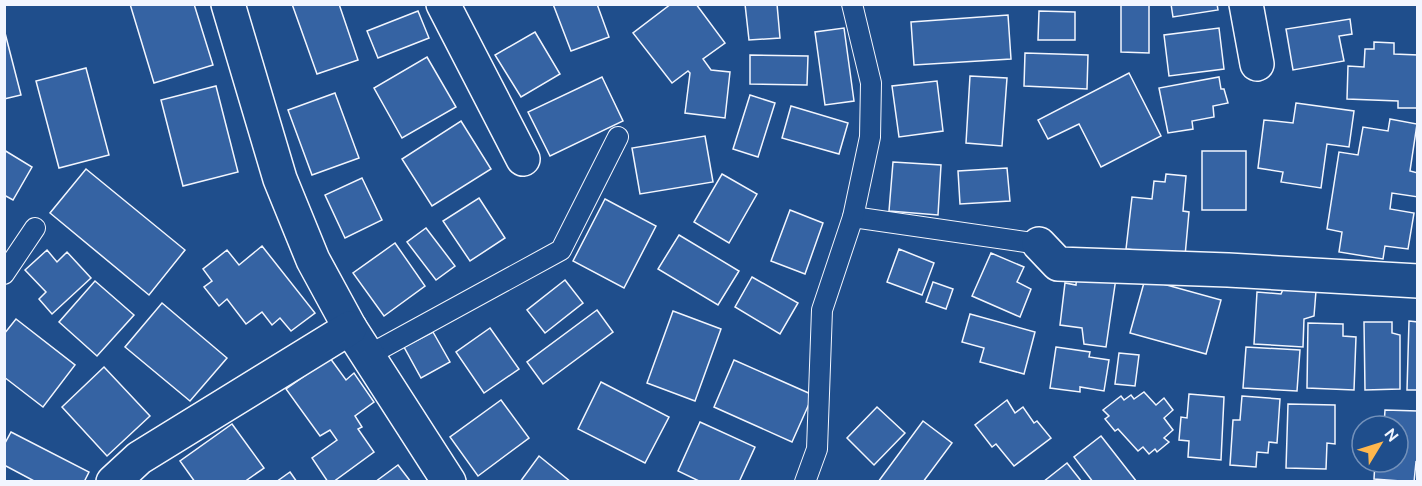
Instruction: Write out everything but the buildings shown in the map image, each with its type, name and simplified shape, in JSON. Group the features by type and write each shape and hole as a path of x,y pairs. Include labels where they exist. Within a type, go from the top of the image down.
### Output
{"street":[{"path":"228,4 280,179 313,260 350,328 449,482"},
{"path":"443,4 523,159"},
{"path":"1246,4 1257,64"},
{"path":"1039,244 1058,264 1228,270 1418,281"},
{"path":"113,482 139,459 350,328"}],"lane":[{"path":"805,482 817,449 822,310 853,217 870,137 871,83 852,4"},
{"path":"369,355 561,250 618,137"},
{"path":"853,217 1039,244"},
{"path":"4,274 35,228"}]}
